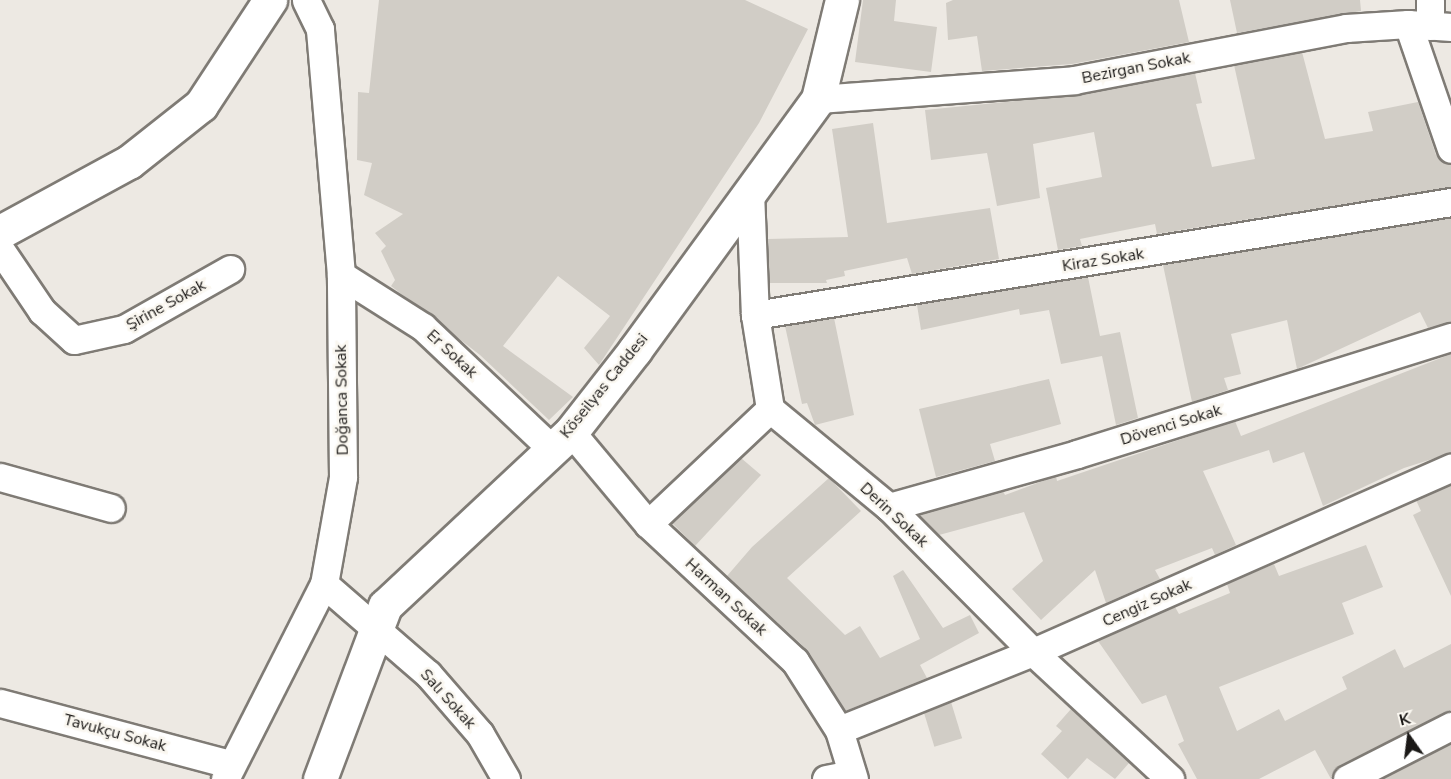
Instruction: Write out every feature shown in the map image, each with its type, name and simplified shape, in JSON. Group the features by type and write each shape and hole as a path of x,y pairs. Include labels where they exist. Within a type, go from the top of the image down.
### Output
{"street":[{"path":"0,232 129,162 201,105 270,0"},
{"name":"Doğanca Sokak","path":"227,772 324,584 343,477 340,275 320,29 306,0"},
{"name":"Köseilyas Caddesi","path":"320,779 385,606 562,440 750,192 818,99 840,1"},
{"path":"1430,19 1451,149"},
{"name":"Bezirgan Sokak","path":"818,99 1074,80 1346,28 1430,19"},
{"path":"648,524 770,409 755,315 750,192"},
{"name":"Kiraz Sokak","path":"755,315 1451,202"},
{"name":"Şirine Sokak","path":"0,249 42,311 74,340 124,329 230,269"},
{"name":"Er Sokak","path":"340,275 423,327 562,440"},
{"name":"Dövenci Sokak","path":"889,507 1077,454 1451,337"},
{"name":"Derin Sokak","path":"770,409 889,507 1033,652 1170,779"},
{"name":"Harman Sokak","path":"562,440 795,661 839,730 853,777"},
{"name":"Cengiz Sokak","path":"839,730 1033,652 1451,468"},
{"path":"0,477 111,508"},
{"name":"Salı Sokak","path":"324,584 428,674 480,734 506,779"},
{"name":"Tavukçu Sokak","path":"0,703 227,772"},
{"path":"1347,779 1451,726"},
{"path":"826,779 853,777"}],"building":[{"path":"379,0 745,0 808,29 759,123 599,365 584,348 610,316 558,276 503,346 573,397 549,420 480,355 391,286 395,280 381,251 386,246 375,233 403,214 364,195 372,163 357,160 358,92 369,93"},
{"path":"863,0 896,0 894,21 937,27 931,72 855,62"},
{"path":"953,0 1179,0 1189,42 1072,64 982,71 977,36 948,40 946,3"},
{"path":"1230,0 1360,0 1361,11 1237,33"},
{"path":"1302,52 1325,139 1373,131 1368,112 1418,102 1436,155 1451,164 1451,187 1157,234 1155,224 1080,239 1082,246 1058,250 1046,188 1102,177 1094,132 1033,144 1040,198 997,206 987,153 931,160 925,110 1077,95 1195,73 1202,103 1196,104 1212,167 1255,159 1234,65"},
{"path":"873,123 887,223 990,208 999,259 912,274 907,258 844,271 845,276 826,280 827,283 769,283 768,239 848,237 832,129"},
{"path":"1451,218 1451,322 1428,328 1420,312 1297,369 1287,320 1231,334 1241,374 1224,378 1228,390 1192,402 1163,265"},
{"path":"1088,277 1100,336 1120,332 1138,418 1116,425 1102,356 1061,364 1049,310 1020,315 1019,309 921,330 917,305"},
{"path":"834,318 854,415 815,425 807,403 802,404 785,326"},
{"path":"1451,354 1451,453 1404,468 1323,506 1304,452 1273,463 1269,450 1203,471 1236,545 1215,555 1212,548 1155,570 1160,579 1106,603 1095,570 1041,620 1012,589 1043,561 1024,512 939,535 919,515 1003,491 1005,495 1056,476 1057,481 1235,421 1241,436"},
{"path":"1049,379 1061,424 990,444 995,461 936,477 919,409"},
{"path":"741,458 761,475 695,546 672,523"},
{"path":"829,478 861,511 787,578 845,635 860,626 880,658 920,639 893,576 903,570 943,628 970,615 979,633 920,665 927,678 845,711 801,644 727,576 752,547"},
{"path":"1451,485 1451,596 1413,515 1421,511 1416,500"},
{"path":"1366,545 1383,587 1342,603 1354,634 1219,687 1237,731 1279,709 1285,721 1347,689 1342,677 1395,649 1404,668 1451,644 1451,710 1340,765 1331,779 1315,750 1259,779 1197,779 1178,744 1184,741 1166,695 1142,704 1098,641 1175,607 1179,614 1230,593 1227,584 1274,564 1279,576"},
{"path":"951,702 962,738 934,747 923,710"},
{"path":"1071,709 1129,763 1115,779 1087,758 1068,779 1041,754 1062,731 1056,726"},
{"path":"1451,744 1451,779 1382,779"}]}
